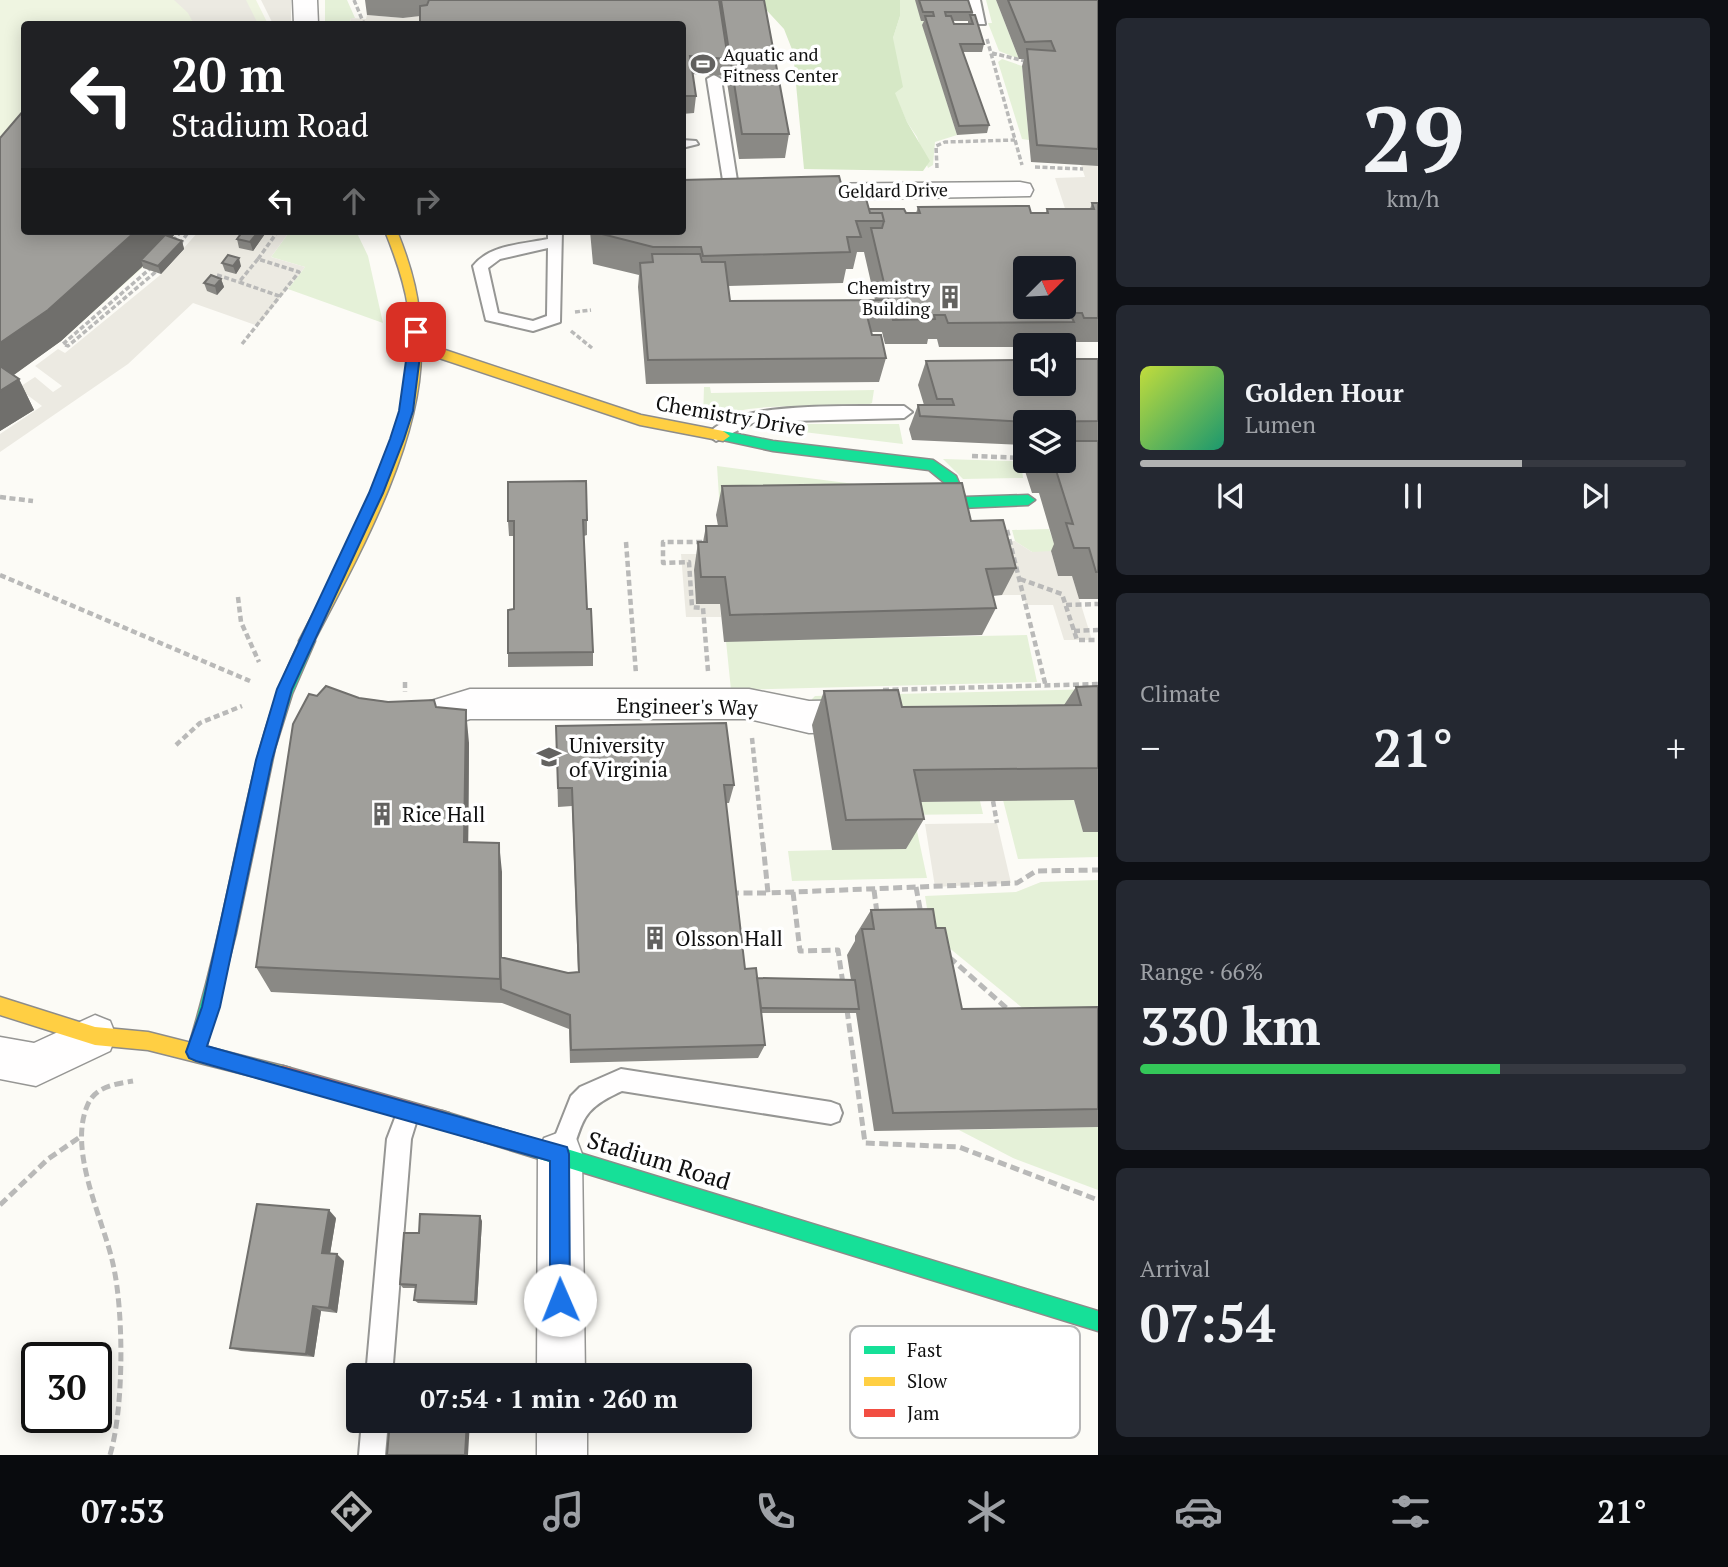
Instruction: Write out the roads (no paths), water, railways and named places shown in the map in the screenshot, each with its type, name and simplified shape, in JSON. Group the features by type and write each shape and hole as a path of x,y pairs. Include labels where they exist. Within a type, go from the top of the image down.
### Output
{"street":[{"path":"305,0 306,21"},
{"name":"Geldard Drive","path":"740,193 1020,190"},
{"path":"196,1052 211,1007 264,760 284,689 376,493 406,411 415,345 411,289 392,235"},
{"name":"Chemistry Drive","path":"415,345 640,420 773,446 933,464 943,469 951,479 960,503 1028,500"},
{"name":"Engineer's Way","path":"370,719 403,725 470,704 749,704 809,717 892,716"},
{"name":"Stadium Road","path":"0,1006 95,1037 148,1041 196,1052 560,1154 1098,1321"},
{"path":"0,1058 36,1065 95,1037"},
{"path":"560,1154 561,1363"},
{"path":"562,1433 562,1455"}],"lane":[{"path":"974,0 981,21"},
{"path":"714,79 740,193"},
{"path":"554,237 555,318 549,324 531,326 491,316 480,266 495,255 554,237"},
{"path":"716,435 733,423 754,416 904,412"},
{"path":"560,1154 579,1104 588,1095 621,1080 831,1113"},
{"path":"380,1363 399,1139 408,1113"},
{"path":"372,1455 374,1433"}],"place":[{"name":"Aquatic and Fitness Center","path":"703,64"},
{"name":"Chemistry Building","path":"950,297"},
{"name":"University of Virginia","path":"549,757"},
{"name":"Rice Hall","path":"382,814"},
{"name":"Olsson Hall","path":"655,938"}]}
